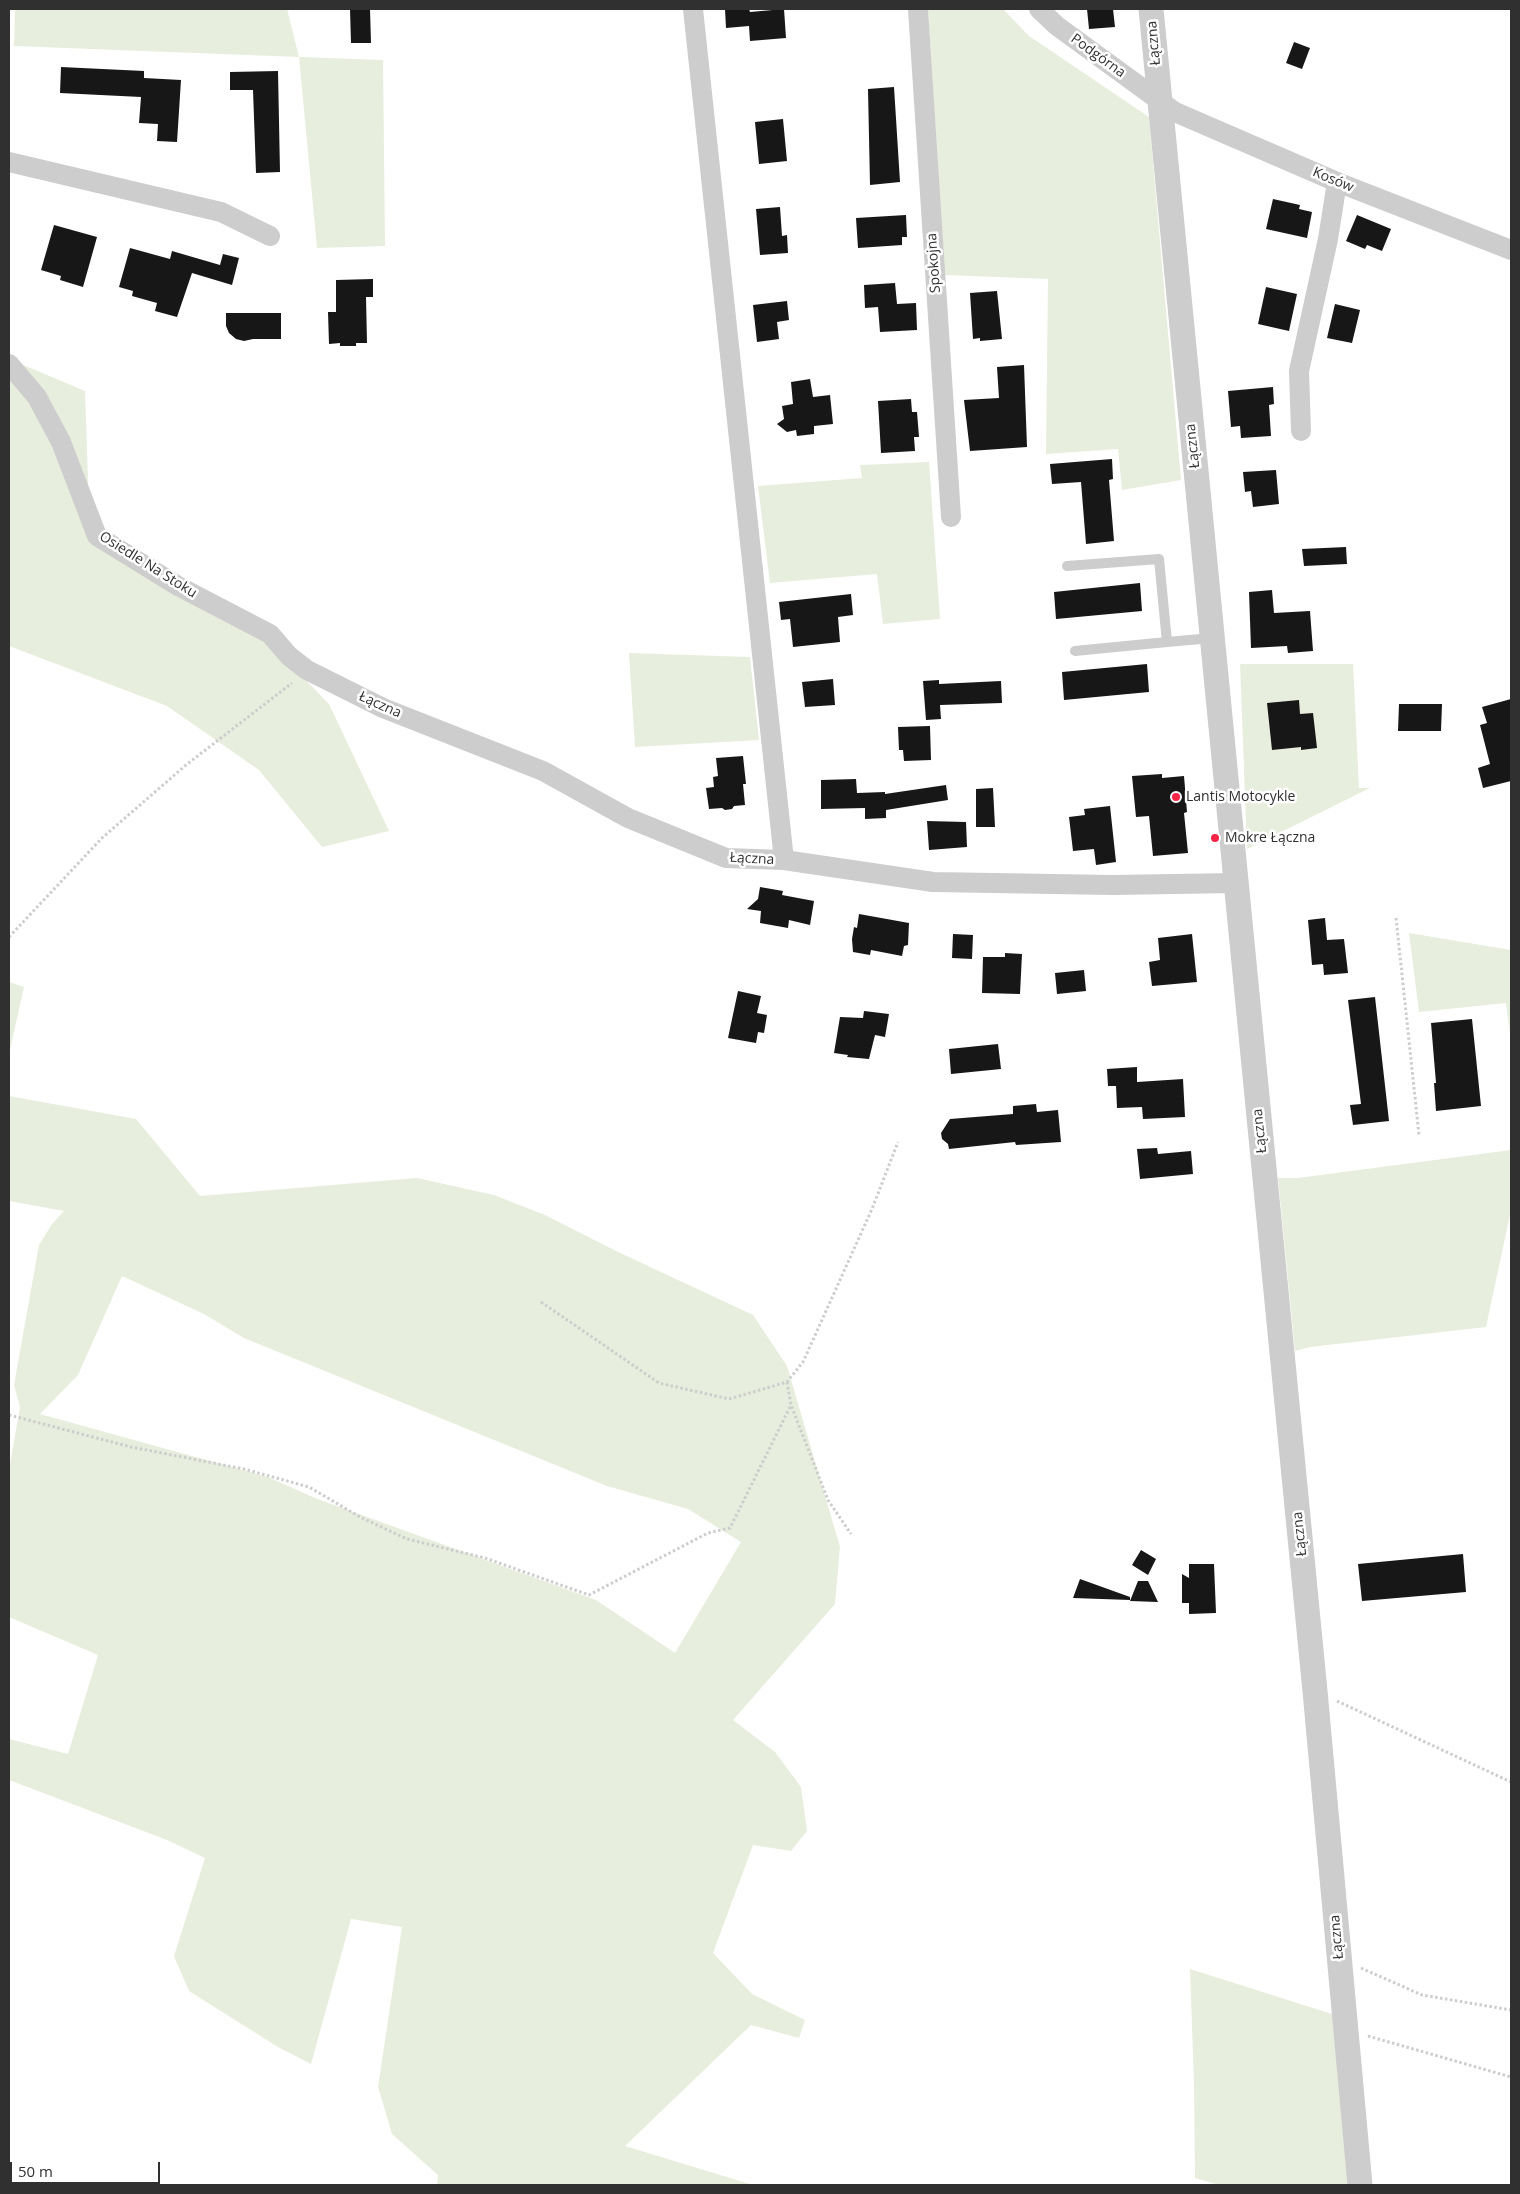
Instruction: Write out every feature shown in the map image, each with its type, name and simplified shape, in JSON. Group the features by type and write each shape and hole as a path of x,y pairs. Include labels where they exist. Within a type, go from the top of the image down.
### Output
{"street":[{"path":"694,9 784,860"},
{"name":"Spokojna","path":"918,9 951,516"},
{"name":"Podgórna","path":"1039,9 1057,26 1159,101"},
{"name":"Łączna","path":"1151,9 1315,1691 1360,2185"},
{"name":"Kosów","path":"1159,101 1175,112 1337,182 1511,250"},
{"path":"9,162 221,212 270,236"},
{"path":"1301,431 1299,371 1328,239 1337,182"},
{"name":"Osiedle Na Stoku","path":"9,364 37,397 61,442 97,536 178,586 270,634 289,656 308,670"},
{"name":"Łączna","path":"308,670 383,708 543,771 628,818 726,858 784,860 933,882 1113,886 1236,883"}],"lane":[{"path":"1068,566 1159,559 1167,642"},
{"path":"1075,651 1212,638"}],"path":[{"path":"9,938 102,838 186,765 308,670"},
{"path":"1396,918 1419,1134"},
{"path":"541,1302 659,1384 728,1399 787,1382 803,1362 872,1208 898,1142"},
{"path":"787,1382 791,1405 828,1500 851,1534"},
{"path":"9,1414 131,1447 244,1469 309,1487 360,1517 407,1539 485,1558 589,1595 708,1533 730,1528 791,1405"},
{"path":"1315,1691 1511,1782"},
{"path":"1339,1957 1422,1995 1511,2010"},
{"path":"1346,2030 1511,2077"}],"green space":[{"path":"15,9 287,9 299,57 14,46"},
{"path":"928,9 1003,9 1029,36 1149,117 1181,480 1122,490 1118,449 1046,454 1048,279 945,275"},
{"path":"299,57 383,60 385,246 317,248"},
{"path":"9,359 85,391 90,539 236,608 329,704 389,831 322,847 259,770 167,706 9,646"},
{"path":"929,462 940,619 883,624 877,574 770,583 758,486 862,478 860,465"},
{"path":"629,653 750,657 759,740 635,747"},
{"path":"1240,664 1353,664 1359,788 1370,788 1247,849"},
{"path":"1409,933 1511,950 1511,1041 1506,1003 1419,1012"},
{"path":"9,982 24,987 9,1054"},
{"path":"9,1096 136,1119 200,1196 417,1178 494,1195 545,1215 616,1251 753,1315 787,1366 840,1547 835,1604 733,1720 775,1752 801,1787 807,1831 791,1851 753,1845 713,1953 752,1994 805,2020 799,2038 751,2025 625,2146 753,2185 437,2185 438,2175 392,2134 378,2087 402,1927 351,1919 311,2064 278,2047 189,1991 174,1956 205,1858 167,1840 9,1780 9,1739 68,1754 98,1655 9,1617 9,1470 20,1407 14,1385 39,1245 52,1224 64,1211 9,1201","holes":["122,1276 204,1314 244,1338 607,1486 688,1509 741,1542 675,1653 596,1600 315,1498 268,1477 40,1414 78,1375"]},
{"path":"1511,1150 1511,1210 1486,1327 1310,1347 1295,1351 1278,1178 1298,1178"},
{"path":"1190,1969 1332,2014 1346,2115 1352,2185 1219,2185 1195,2178"}],"building":[{"path":"350,9 370,9 371,43 351,43"},
{"path":"725,9 749,9 750,12 784,9 786,38 750,41 749,26 726,28"},
{"path":"1087,9 1113,9 1115,27 1089,29"},
{"path":"1294,42 1310,48 1302,69 1286,63"},
{"path":"61,67 144,71 144,78 181,80 177,142 157,141 158,124 139,123 141,97 60,93"},
{"path":"278,71 280,172 256,173 253,90 230,90 230,72"},
{"path":"894,87 900,182 870,185 868,89"},
{"path":"783,119 787,161 759,164 755,122"},
{"path":"1273,199 1300,205 1299,209 1312,212 1307,238 1266,229"},
{"path":"780,207 782,236 787,235 788,253 760,255 756,209"},
{"path":"906,215 907,237 902,237 902,245 858,248 856,218"},
{"path":"1357,215 1391,229 1382,251 1367,245 1365,249 1346,241"},
{"path":"54,225 97,237 83,287 60,280 61,276 41,270"},
{"path":"130,248 170,259 172,251 220,265 223,254 239,258 232,285 192,273 177,317 155,311 157,303 132,296 133,291 119,287"},
{"path":"373,279 373,297 366,297 367,343 356,343 356,346 340,346 340,343 329,344 328,312 336,312 336,280"},
{"path":"895,283 897,304 916,303 917,330 880,332 878,307 865,308 864,285"},
{"path":"1266,287 1297,294 1289,331 1258,324"},
{"path":"997,291 1002,339 980,341 980,338 973,339 970,293"},
{"path":"787,301 789,320 777,322 779,339 757,342 753,305"},
{"path":"1335,304 1360,310 1352,343 1327,338"},
{"path":"226,313 281,313 281,339 253,339 244,341 236,339 229,333 226,326"},
{"path":"1024,365 1027,447 970,451 964,400 999,398 997,367"},
{"path":"810,379 813,397 830,395 833,424 814,426 814,434 797,436 796,430 787,432 777,424 784,419 782,406 793,404 791,382"},
{"path":"1273,387 1274,404 1269,405 1271,436 1241,438 1240,426 1231,427 1228,391"},
{"path":"911,399 912,412 917,412 919,437 914,437 915,451 881,453 878,401"},
{"path":"1112,459 1113,479 1109,480 1114,541 1086,544 1081,482 1052,484 1050,464"},
{"path":"1276,470 1279,504 1253,507 1251,491 1245,492 1243,472"},
{"path":"1346,547 1347,564 1304,566 1302,549"},
{"path":"1140,583 1142,611 1056,619 1054,592"},
{"path":"1272,590 1274,613 1310,611 1313,651 1288,653 1287,646 1251,648 1249,592"},
{"path":"851,594 853,615 838,617 840,642 793,647 790,619 781,620 779,602"},
{"path":"1147,664 1149,692 1064,700 1062,672"},
{"path":"833,679 835,705 805,707 802,682"},
{"path":"939,680 939,684 1001,681 1002,703 940,705 941,719 926,720 923,681"},
{"path":"1511,699 1511,781 1483,788 1478,768 1490,764 1480,725 1487,723 1482,707"},
{"path":"1299,700 1300,714 1313,713 1317,748 1301,750 1301,747 1272,750 1267,703"},
{"path":"1399,704 1442,704 1441,731 1398,731"},
{"path":"930,726 931,760 904,761 903,750 899,750 898,727"},
{"path":"743,756 746,784 743,784 745,805 734,806 732,809 725,810 722,808 709,809 706,788 714,787 713,777 718,776 716,758"},
{"path":"1162,774 1162,778 1184,776 1187,812 1184,813 1188,853 1153,856 1149,816 1136,817 1132,776"},
{"path":"856,779 857,793 885,792 885,794 946,785 948,800 886,810 886,818 865,819 865,808 821,809 821,780"},
{"path":"993,788 995,827 976,827 976,789"},
{"path":"1110,806 1116,862 1096,865 1094,849 1073,851 1069,817 1085,815 1084,809"},
{"path":"927,821 966,822 967,847 929,850"},
{"path":"760,887 783,891 782,895 814,901 810,925 789,920 788,928 760,923 761,911 747,909 758,899"},
{"path":"859,914 909,923 908,945 904,946 902,956 871,950 870,955 853,952 852,939 854,927 857,928"},
{"path":"1325,918 1327,940 1344,939 1348,973 1324,975 1323,964 1312,965 1308,920"},
{"path":"953,934 973,935 972,959 952,958"},
{"path":"1192,934 1197,982 1152,986 1149,962 1160,960 1158,938"},
{"path":"1005,953 1022,954 1020,994 982,993 983,957 1005,957"},
{"path":"1084,970 1086,991 1057,994 1055,973"},
{"path":"738,991 761,996 757,1013 767,1015 764,1033 758,1032 756,1043 728,1038"},
{"path":"1375,997 1389,1121 1353,1125 1350,1105 1361,1104 1348,1000"},
{"path":"864,1011 889,1014 885,1037 875,1035 869,1059 847,1057 848,1055 834,1053 840,1017 863,1018"},
{"path":"1472,1019 1481,1106 1436,1111 1434,1083 1436,1083 1431,1023"},
{"path":"998,1044 1001,1069 951,1074 949,1049"},
{"path":"1137,1067 1137,1082 1183,1079 1185,1117 1143,1119 1142,1107 1117,1108 1116,1086 1108,1086 1107,1069"},
{"path":"1036,1104 1037,1112 1058,1110 1061,1142 1016,1145 1015,1142 949,1149 948,1144 942,1139 941,1133 950,1119 1013,1114 1013,1106"},
{"path":"1157,1148 1158,1154 1191,1151 1193,1174 1140,1179 1137,1149"},
{"path":"1141,1550 1156,1559 1148,1575 1132,1565"},
{"path":"1463,1554 1466,1592 1362,1601 1358,1564"},
{"path":"1189,1564 1214,1564 1216,1613 1189,1614 1189,1603 1182,1603 1182,1574 1189,1578"},
{"path":"1080,1579 1130,1597 1130,1600 1073,1598"},
{"path":"1138,1581 1148,1581 1158,1602 1130,1601"}],"place":[{"name":"Lantis Motocykle","path":"1176,797"},
{"name":"Mokre Łączna","path":"1215,838"}]}
